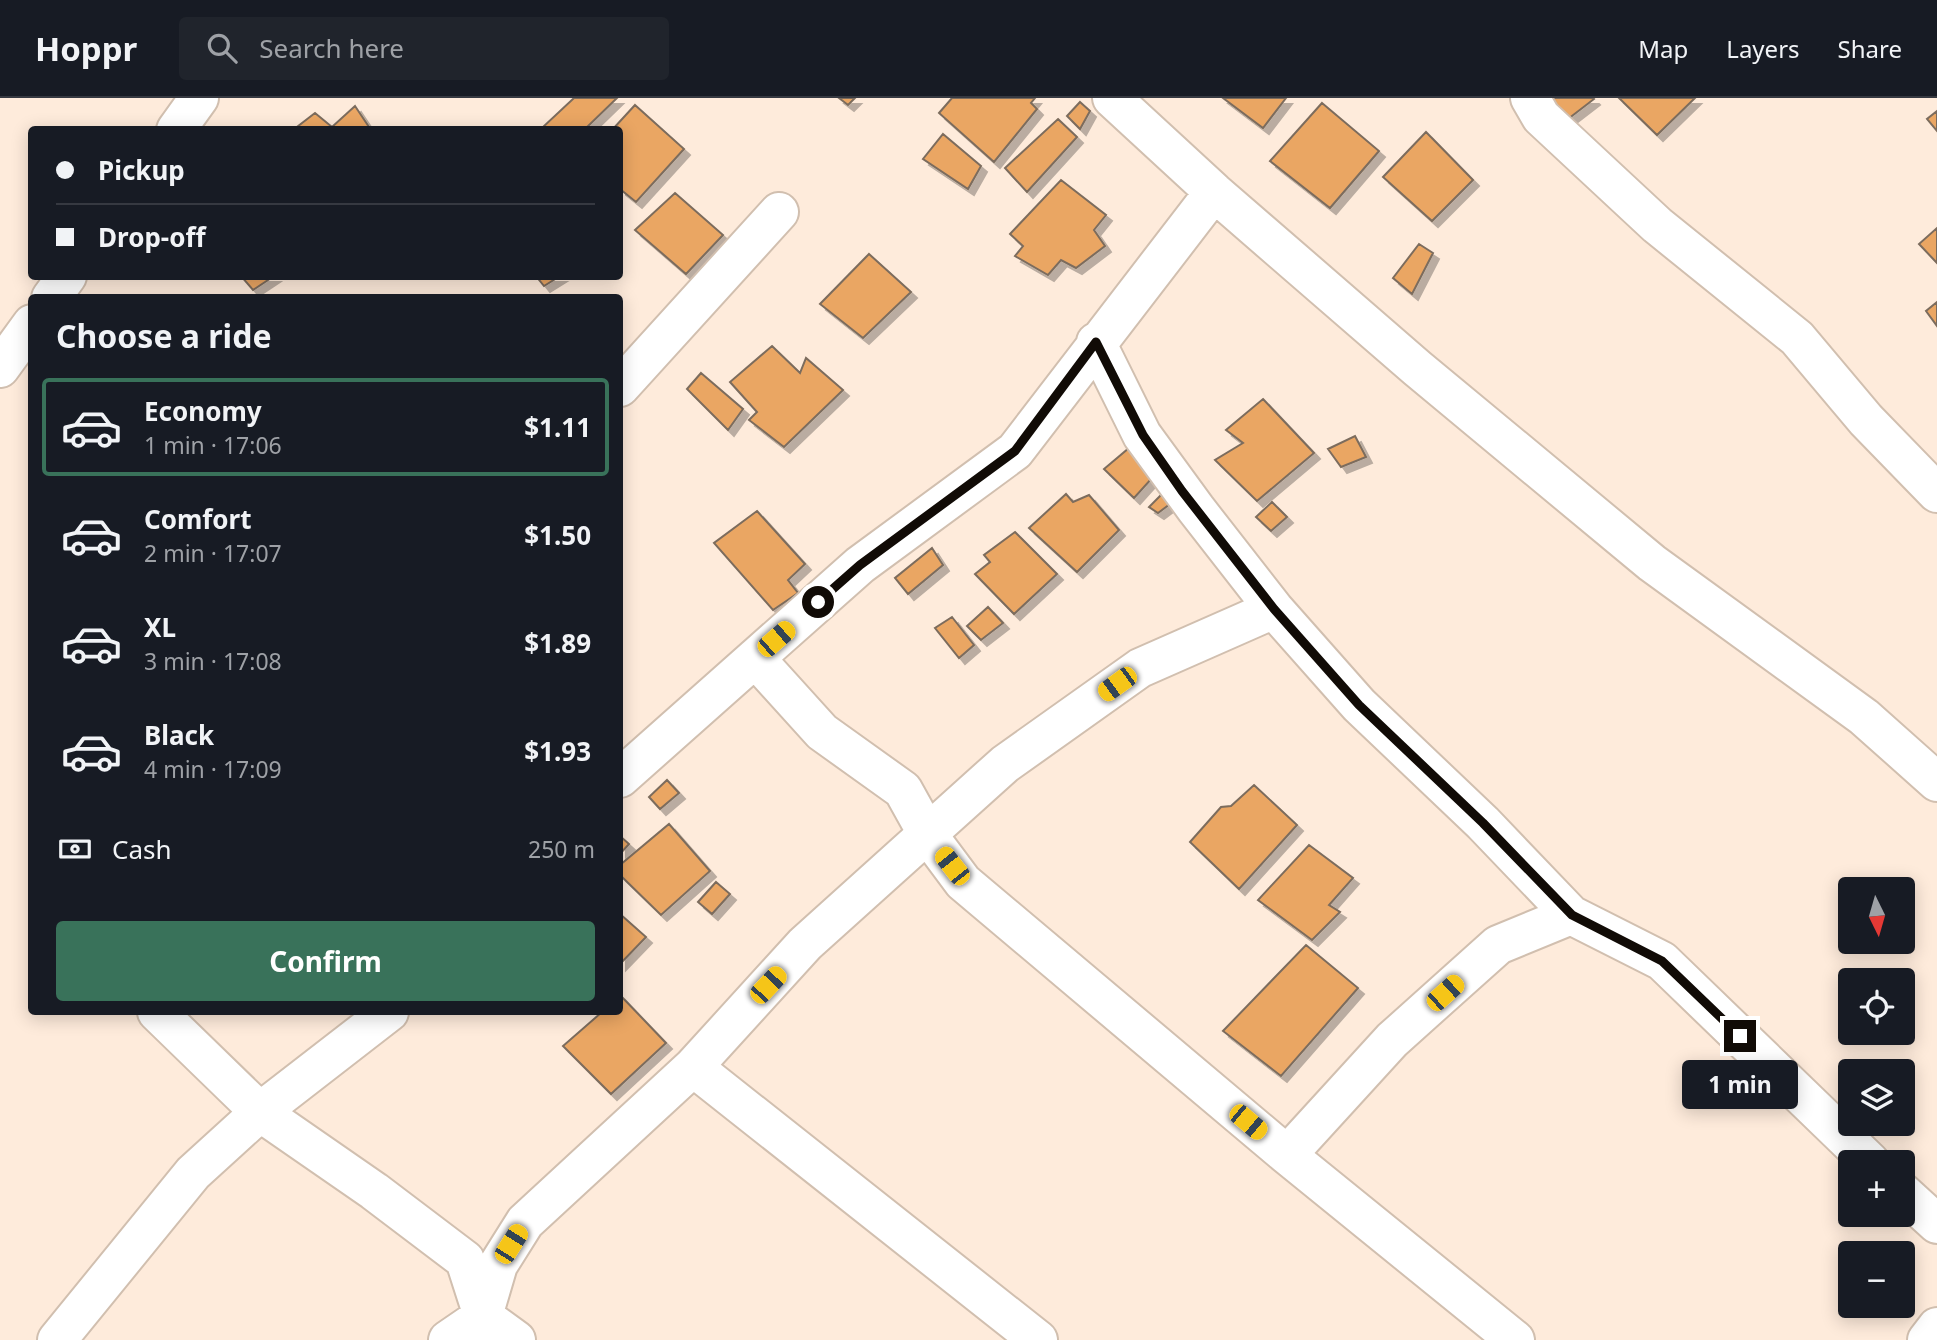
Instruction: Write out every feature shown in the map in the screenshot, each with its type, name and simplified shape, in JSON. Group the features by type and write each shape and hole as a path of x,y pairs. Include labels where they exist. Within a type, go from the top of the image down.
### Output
{"street":[{"path":"179,126 199,98"},
{"path":"1112,98 1214,192 1417,368 1652,562 1864,718 1937,782"},
{"path":"1530,98 1541,117 1657,225 1797,338 1866,420 1937,493"},
{"path":"623,775 860,565 1015,451 1096,342 1214,192"},
{"path":"623,384 779,212"},
{"path":"0,368 28,330"},
{"path":"1096,342 1143,435 1196,509 1274,609 1359,705 1483,823 1572,915 1662,961 1858,1150"},
{"path":"448,1340 483,1316 498,1265 525,1223 693,1067 806,944 1005,764 1140,668 1274,609"},
{"path":"755,657 822,732 903,790 929,835 963,881 1287,1155 1515,1340"},
{"path":"1287,1155 1392,1040 1498,946 1572,915"},
{"path":"160,1015 260,1112 374,1191 465,1260 483,1316 516,1340"},
{"path":"57,1340 193,1173 260,1112 385,1015"},
{"path":"693,1067 1038,1340"},
{"path":"1915,1204 1937,1224"},
{"path":"1927,1340 1937,1327"}],"building":[{"path":"574,98 617,98 588,126 544,126"},
{"path":"839,98 855,98 848,105"},
{"path":"952,98 1035,98 1031,103 1037,109 994,162 939,113"},
{"path":"1223,98 1286,98 1263,128"},
{"path":"1546,98 1593,98 1594,99 1568,119"},
{"path":"1619,98 1695,98 1657,135"},
{"path":"1080,102 1090,111 1080,129 1067,116"},
{"path":"1322,103 1379,151 1330,208 1270,161"},
{"path":"635,105 684,149 636,202 623,191 623,126 616,126"},
{"path":"355,106 368,126 333,126"},
{"path":"1937,111 1937,131 1927,119"},
{"path":"315,113 331,126 298,126"},
{"path":"1058,119 1077,137 1027,192 1005,168"},
{"path":"1426,132 1473,180 1432,221 1383,177"},
{"path":"943,134 981,166 968,189 923,159"},
{"path":"1061,180 1106,215 1094,230 1105,246 1076,268 1061,260 1048,275 1015,256 1023,246 1010,234"},
{"path":"675,193 723,235 686,274 635,230"},
{"path":"1937,228 1937,263 1919,244"},
{"path":"1419,244 1433,253 1412,294 1393,278"},
{"path":"869,254 911,292 863,338 820,304"},
{"path":"244,280 268,280 253,290"},
{"path":"539,280 554,280 544,286"},
{"path":"1937,302 1937,326 1926,311"},
{"path":"772,346 800,373 806,358 843,390 784,447 749,420 757,412 730,382"},
{"path":"701,373 743,409 728,430 687,389"},
{"path":"1263,399 1314,453 1257,501 1215,460 1243,443 1226,430"},
{"path":"1355,436 1366,457 1341,467 1328,449"},
{"path":"1129,448 1153,477 1134,498 1104,469"},
{"path":"1164,492 1174,501 1158,513 1149,507"},
{"path":"1066,494 1073,502 1089,495 1119,530 1077,572 1029,528"},
{"path":"1272,502 1287,517 1271,531 1256,517"},
{"path":"757,511 805,564 788,580 798,593 773,610 714,543"},
{"path":"1015,532 1057,574 1014,614 975,574 990,562 984,555"},
{"path":"932,548 943,565 908,594 895,578"},
{"path":"988,607 1003,623 981,640 967,626"},
{"path":"952,617 974,645 959,658 935,628"},
{"path":"667,780 679,793 660,809 649,797"},
{"path":"1254,785 1297,825 1239,889 1190,842 1221,807 1231,806"},
{"path":"669,824 710,871 661,915 623,878 623,862"},
{"path":"623,839 629,844 623,851"},
{"path":"1309,845 1353,878 1329,905 1340,912 1312,940 1258,900"},
{"path":"716,882 730,894 712,914 698,902"},
{"path":"623,917 646,937 623,961"},
{"path":"1306,945 1358,988 1281,1076 1223,1031"},
{"path":"623,998 666,1043 611,1094 563,1046 599,1015 623,1015"}],"route":[{"path":"818,602 860,565 1015,451 1096,342 1143,435 1182,491 1274,609 1359,705 1483,823 1572,915 1662,961 1740,1036"}]}
